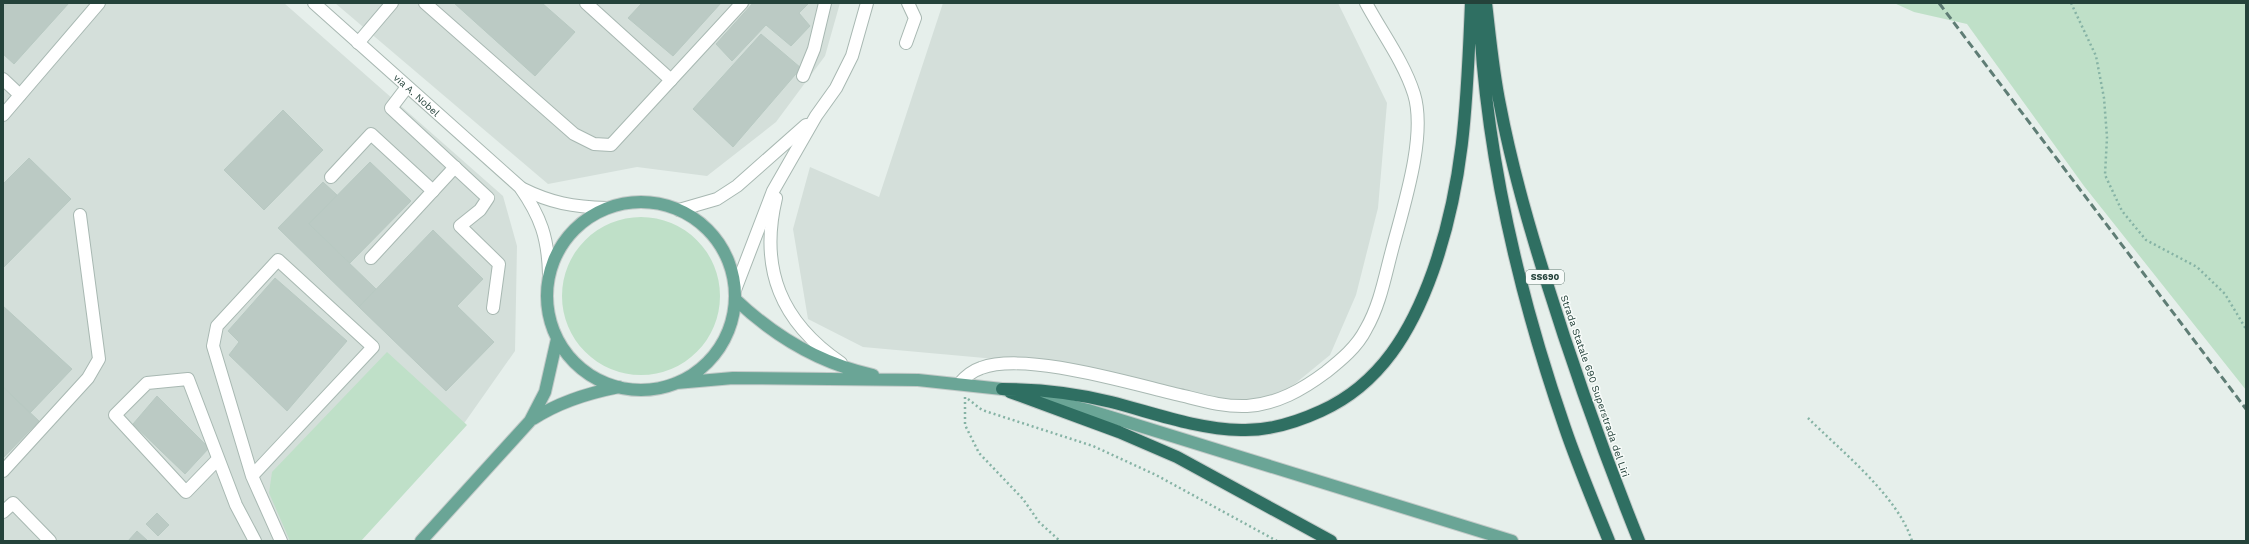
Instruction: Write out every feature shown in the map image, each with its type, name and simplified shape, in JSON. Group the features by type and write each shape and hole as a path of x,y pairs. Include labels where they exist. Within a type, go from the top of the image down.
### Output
{"highway":[{"path":"1002,389 1032,389 1077,395 1211,428 1244,430 1266,428 1302,419 1338,403 1356,391 1390,356 1412,323 1426,290 1446,230 1458,180 1464,137 1471,3"},
{"name":"SS690","path":"1479,3 1488,110 1503,200 1522,286 1537,343 1565,430 1609,541"},
{"name":"Strada Statale 690 Superstrada del Liri","path":"1486,3 1501,111 1529,226 1568,352 1604,452 1639,541"},
{"path":"1002,389 1119,432 1184,460 1331,541"}],"main road":[{"path":"676,383 699,370 718,350 730,326 735,294 730,265 718,242 701,223 680,210 656,203 631,202 606,208 587,219 570,235 557,253 549,274 548,304 550,318 557,339 573,361 594,377 619,387 648,390 676,383 733,378 892,380 959,384 1002,389 1082,408 1512,541"},
{"path":"735,294 755,318 784,338 847,367 892,380"},
{"path":"530,421 544,392 557,339"},
{"path":"421,541 530,421 545,411 580,396 619,387"}],"street":[{"path":"3,115 99,3"},
{"name":"via A. Nobel","path":"314,3 520,187"},
{"path":"358,43 392,3"},
{"path":"425,3 574,134 594,144 611,146 742,3"},
{"path":"803,76 814,49 826,3"},
{"path":"735,294 763,214 781,176 816,116 836,88 852,56 867,3"},
{"path":"906,43 915,18 908,3"},
{"path":"959,384 970,374 986,366 1003,364 1030,364 1065,369 1213,403 1246,406 1274,401 1298,391 1314,381 1342,359 1361,338 1377,305 1405,199 1418,128 1417,105 1409,80 1366,3"},
{"path":"588,4 671,80"},
{"path":"3,79 20,95"},
{"path":"407,87 390,108 488,198 480,210 460,226 499,264 493,308"},
{"path":"680,210 717,199 737,186 816,116"},
{"path":"331,177 371,134 433,191"},
{"path":"371,258 454,167"},
{"path":"781,176 772,212 770,241 771,265 777,289 788,311 805,334 825,352 847,367"},
{"path":"520,187 558,204 577,207 606,208"},
{"path":"520,187 533,206 546,236 549,274"},
{"path":"3,471 88,378 99,358 80,215"},
{"path":"252,476 373,347 278,260 217,326 213,346 252,476 281,541"},
{"path":"218,459 186,492 115,415 147,383 188,378 236,505 255,541"},
{"path":"3,512 12,503 50,541"}],"path":[{"path":"2072,3 2096,56 2104,98 2107,137 2105,175 2122,212 2146,240 2197,268 2225,294 2246,328"},
{"path":"959,384 965,397 965,425 979,453 1023,499 1039,522 1060,541"},
{"path":"965,397 982,410 1093,446 1156,475 1277,541"},
{"path":"1808,418 1891,500 1908,526 1912,541"}],"shaded area":[{"path":"3,3 284,3 503,196 517,246 515,351 465,422 356,541 3,541"},
{"path":"335,3 840,3 825,56 776,122 707,176 637,167 548,184"},
{"path":"943,3 1338,3 1387,103 1378,208 1356,295 1330,355 1280,396 1220,404 1019,361 863,347 808,319 793,229 810,167 879,197"}],"green space":[{"path":"1894,3 2246,3 2246,390 2084,186 1967,24 1914,12"},
{"path":"641,217 671,223 685,230 697,240 707,252 714,266 720,296 714,326 707,340 697,352 685,362 671,369 641,375 611,369 597,362 585,352 575,340 568,326 562,296 568,266 575,252 585,240 597,230 611,223"},
{"path":"387,352 467,425 361,541 290,541 269,493 272,472"}],"building":[{"path":"3,3 69,3 14,64 3,54"},
{"path":"454,3 542,3 575,32 535,76"},
{"path":"642,3 721,3 673,56 628,18"},
{"path":"753,3 809,3 799,13 810,26 791,46 766,25 732,61 716,44"},
{"path":"761,34 801,68 733,147 693,109"},
{"path":"283,110 323,150 264,210 224,170"},
{"path":"29,158 71,199 3,268 3,184"},
{"path":"370,162 411,201 350,263 309,224"},
{"path":"323,182 337,195 309,224 376,289 359,307 278,228"},
{"path":"433,230 483,279 457,306 494,342 446,391 359,307"},
{"path":"275,278 347,341 287,411 229,355 239,342 228,331"},
{"path":"3,306 72,369 30,413 3,387"},
{"path":"3,387 39,421 3,458"},
{"path":"157,396 209,448 185,474 133,424"},
{"path":"157,513 169,525 158,536 146,524"},
{"path":"137,531 148,541 128,541"}],"railway":[{"path":"1939,3 2246,409"}]}
